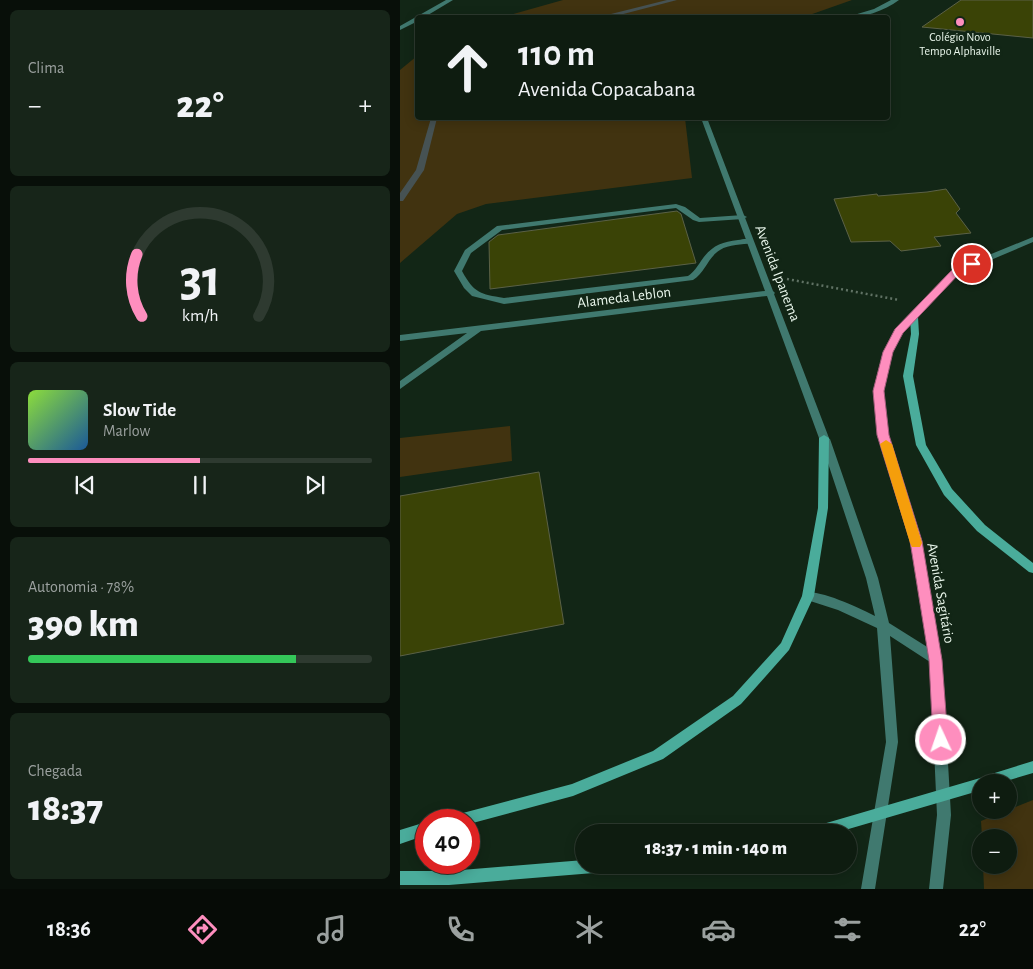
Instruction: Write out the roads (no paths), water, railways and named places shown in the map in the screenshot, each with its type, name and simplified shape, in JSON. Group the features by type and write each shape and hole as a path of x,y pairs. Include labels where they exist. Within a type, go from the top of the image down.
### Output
{"main road":[{"path":"914,317 915,334 908,376 921,445 948,492 981,528 1033,569"},
{"path":"480,815 574,790 658,755 737,700 785,646 808,596 823,508 824,438"},
{"path":"1012,774 1028,769"},
{"path":"845,824 972,786"},
{"path":"400,837 415,832"},
{"path":"400,878 449,878 575,868"}],"street":[{"path":"423,15 450,0"},
{"path":"858,15 876,10 896,0"},
{"path":"400,28 415,20"},
{"name":"Avenida Ipanema","path":"705,120 824,438"},
{"path":"742,217 698,220 692,218 683,207 676,206 500,228 468,252 458,271 467,290 480,297 504,301 690,278 695,276 708,256 718,247 749,241"},
{"name":"Avenida Sagitário","path":"936,889 944,815 936,660 916,541 883,435 878,391 888,352 899,331 955,272 1033,240"},
{"name":"Alameda Leblon","path":"400,338 771,293"},
{"name":"Alameda Leblon","path":"400,386 480,328"},
{"path":"824,438 872,578 883,624 892,742 868,889"},
{"path":"808,596 840,604 883,624 936,660"}],"waterway":[{"path":"611,15 674,0"},
{"path":"400,199 420,170 433,120"}],"place":[{"name":"Colégio Novo Tempo Alphaville","path":"960,22"}]}
